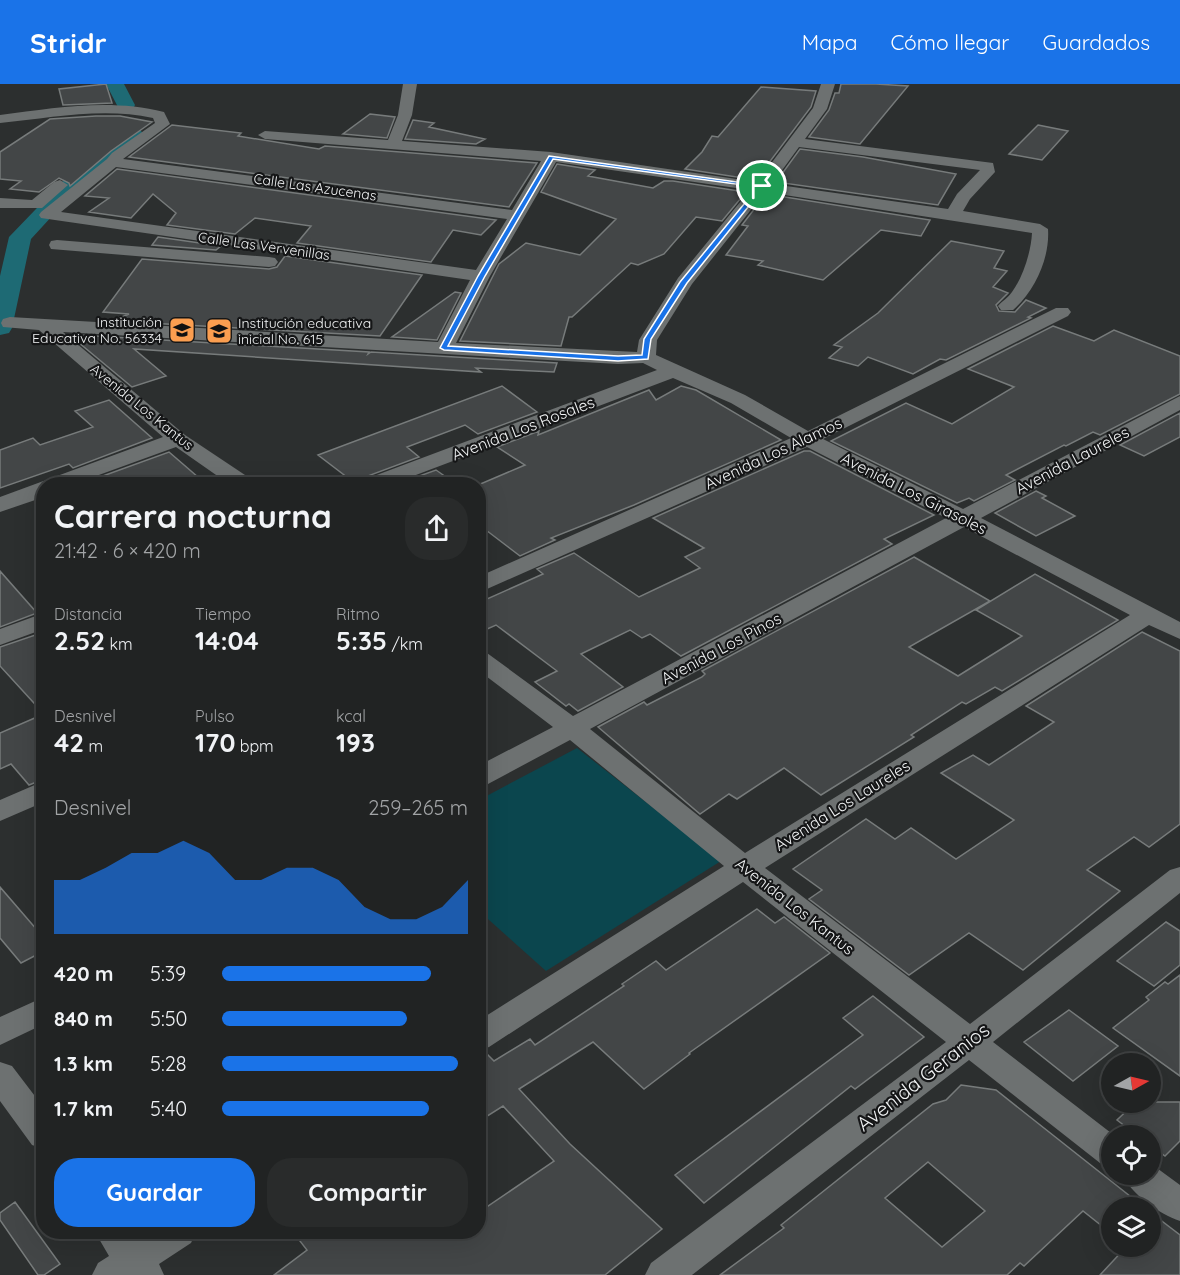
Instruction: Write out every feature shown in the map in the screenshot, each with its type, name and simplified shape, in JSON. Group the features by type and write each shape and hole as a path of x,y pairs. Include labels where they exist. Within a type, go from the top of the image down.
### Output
{"street":[{"path":"393,146 405,115 410,84"},
{"path":"10,323 618,358 646,357 648,339 684,282 762,186 820,109 828,84"},
{"path":"0,119 109,109 145,111 161,119"},
{"path":"41,210 113,162 117,156 161,119"},
{"path":"41,210 125,132 161,119"},
{"path":"265,135 551,157 953,214 1040,229 1042,237 1033,264 1019,296 1007,306"},
{"path":"794,142 988,166 987,172 963,197 953,214"},
{"path":"444,348 479,281 551,157"},
{"name":"Calle Las Azucenas","path":"113,162 203,172 516,215"},
{"name":"Calle Las Vervenillas","path":"0,203 479,281"},
{"name":"Calle Las Vervenillas","path":"57,245 479,281"},
{"name":"Avenida Los Alamos","path":"486,582 807,439 1062,312"},
{"name":"Avenida Los Kantus","path":"44,325 178,439 233,477"},
{"name":"Avenida Los Girasoles","path":"646,357 738,399 807,439 1169,623"},
{"name":"Avenida Los Rosales","path":"393,477 673,371"},
{"name":"Avenida Laureles","path":"964,518 1180,402"},
{"path":"75,477 178,439"},
{"path":"0,505 36,492"},
{"name":"Avenida Los Pinos","path":"486,774 964,518"},
{"path":"0,638 36,623"},
{"name":"Avenida Los Laureles","path":"486,1033 744,867 1169,623"},
{"name":"Avenida Los Kantus","path":"486,664 572,728 744,867 1101,1144"},
{"path":"0,811 36,794"},
{"name":"Avenida Geranios","path":"664,1275 970,1042 1180,877"},
{"path":"0,1032 36,1013"},
{"path":"0,1075 36,1124"},
{"path":"1153,1185 1180,1206"},
{"path":"126,1260 165,1239"}],"shaded area":[{"path":"577,748 721,861 546,971 486,917 486,796"}],"building":[{"path":"106,84 112,103 63,105 59,89"},
{"path":"841,84 908,86 860,144 809,137 829,110 835,93 839,93"},
{"path":"761,87 816,91 811,107 756,180 685,169 702,152 712,136 718,137"},
{"path":"370,114 395,117 387,138 343,134"},
{"path":"120,116 152,122 111,151 70,186 69,183 59,178 39,192 10,189 21,181 0,179 0,152 50,119"},
{"path":"413,120 434,123 429,127 485,139 476,144 405,139"},
{"path":"172,125 241,133 238,136 319,149 325,146 537,163 509,207 129,157"},
{"path":"1038,125 1068,131 1042,160 1009,154"},
{"path":"800,149 863,157 956,174 938,205 776,182"},
{"path":"557,164 595,170 588,176 653,188 664,181 673,181 746,192 722,221 696,217 664,254 638,265 631,263 572,317 569,317 561,346 460,341 499,264 526,243 580,255 616,219 541,192"},
{"path":"117,169 496,220 481,235 453,230 431,262 297,243 311,226 255,218 235,234 167,225 176,213 153,194 131,218 89,212 109,198 85,196"},
{"path":"766,194 930,220 921,236 881,230 823,280 758,265 763,261 726,255 748,226 742,225"},
{"path":"158,237 221,246 216,250 152,245"},
{"path":"951,241 1004,251 994,268 1007,271 993,287 1008,293 996,305 999,311 1015,312 1026,300 1046,308 1028,317 1031,318 946,360 940,359 913,374 868,357 858,366 829,358 842,347 834,345 878,313"},
{"path":"285,256 422,275 380,336 112,321 129,314 103,312 142,259 269,269 277,267"},
{"path":"455,292 461,293 437,340 392,337"},
{"path":"1053,326 1094,341 1114,330 1180,356 1180,394 1100,435 1093,432 1006,475 1015,480 974,501 969,498 957,503 831,441 906,403 952,424 1014,387 968,369"},
{"path":"77,335 369,352 368,354 371,352 557,363 554,372 476,368 481,372 134,349 166,376 132,387 72,337"},
{"path":"502,386 537,412 478,434 465,425 407,447 419,457 365,477 347,477 318,455"},
{"path":"681,386 696,390 781,440 634,505 551,538 555,540 520,556 486,530 486,482 525,465 497,447 539,431 538,435 649,390 656,400"},
{"path":"109,400 152,438 73,468 69,464 0,488 0,450 33,438 40,445 93,427 75,411"},
{"path":"1180,413 1180,437 1144,456 1120,445"},
{"path":"804,451 810,451 934,515 884,539 892,544 681,656 650,634 642,638 630,630 581,654 623,687 578,711 569,704 566,706 535,682 557,671 496,625 486,629 486,599 543,574 537,569 574,553 639,597 700,568 685,557 704,548 653,518"},
{"path":"169,452 198,477 100,477"},
{"path":"436,470 446,477 416,477"},
{"path":"1036,491 1046,496 1042,498 1075,516 1036,536 995,513"},
{"path":"914,557 990,601 909,647 958,676 1022,636 976,610 1035,574 1118,620 1002,691 995,687 966,704 962,702 911,735 914,737 821,795 784,768 737,799 729,794 700,814 598,727 644,702 647,705 702,677 705,674 702,671"},
{"path":"0,571 36,613 0,627"},
{"path":"1142,632 1180,651 1180,824 1149,847 1134,837 1087,870 1120,891 1023,970 969,933 909,975 809,899 822,890 793,869 866,819 895,839 911,828 956,859 1014,820 941,773 973,755 989,765 1054,722 1026,706"},
{"path":"36,635 36,705 0,666 0,647"},
{"path":"36,717 36,782 29,785 11,764 0,769 0,733"},
{"path":"0,887 36,929 36,955 21,963 0,938"},
{"path":"757,909 775,923 784,917 830,953 689,1053 644,1089 593,1042 519,1089 570,1144 662,1229 605,1275 274,1275 307,1250 298,1239 486,1239 486,1208 554,1161 503,1106 486,1117 486,1057 488,1055 494,1061 530,1039 535,1045 624,986 622,984 656,961 666,970"},
{"path":"1166,922 1180,931 1180,965 1154,986 1117,961"},
{"path":"1180,975 1180,1076 1161,1062 1161,1053 1148,1053 1113,1028 1149,1000 1146,997 1165,982 1168,984"},
{"path":"873,996 924,1037 855,1089 851,1086 704,1203 675,1175 863,1035 843,1018"},
{"path":"1069,1010 1118,1046 1109,1053 1101,1053 1101,1059 1073,1081 1024,1042"},
{"path":"961,1085 996,1090 1101,1173 1101,1185 1116,1185 1131,1197 1101,1197 1101,1225 1083,1211 1024,1266 1020,1263 1007,1275 720,1275 784,1228 781,1225 933,1104 946,1100","holes":["928,1162 985,1211 942,1247 885,1198"]},
{"path":"1161,1102 1180,1102 1180,1141 1165,1156 1161,1153 1161,1125 1124,1125 1117,1120 1124,1113 1161,1113"},
{"path":"15,1202 36,1231 36,1239 42,1239 60,1264 44,1275 38,1275 0,1220 0,1213"},
{"path":"1161,1220 1180,1235 1180,1275 1100,1275 1117,1257 1161,1257"}],"waterway":[{"path":"115,84 126,105"},
{"path":"0,328 20,237 69,186 134,135"}],"place":[{"name":"Institución Educativa No. 56334","path":"182,330"},
{"name":"Institución educativa inicial No. 615","path":"219,331"}],"route":[{"path":"551,157 762,186 684,282 648,339 646,357 618,358 444,348 481,276 551,157"}]}
